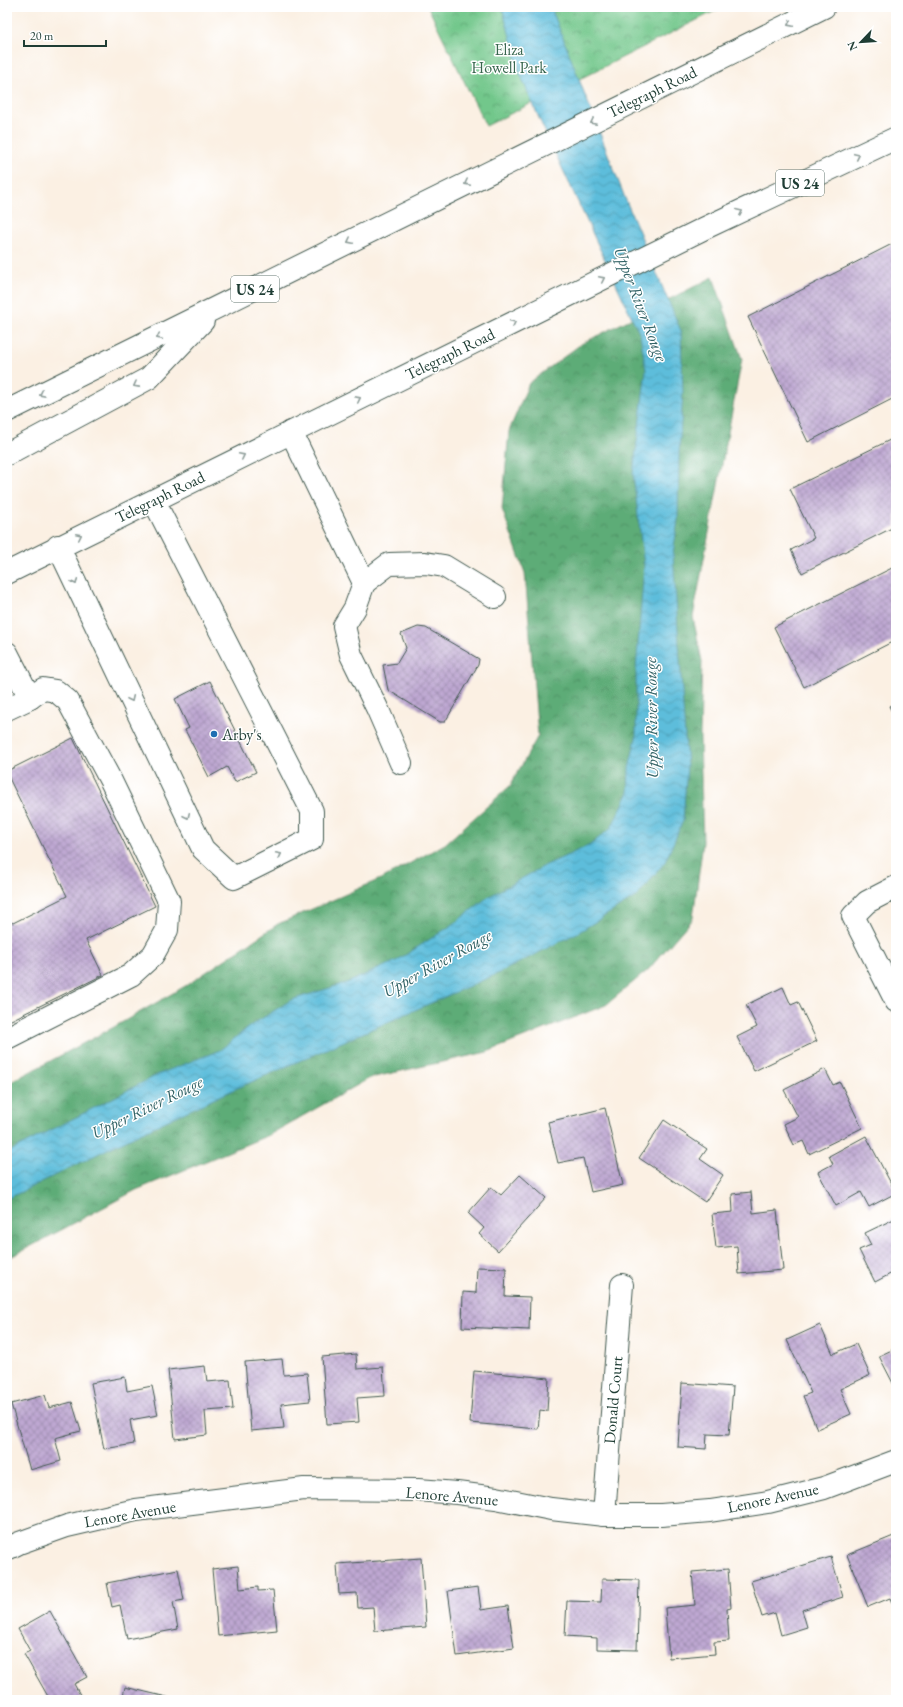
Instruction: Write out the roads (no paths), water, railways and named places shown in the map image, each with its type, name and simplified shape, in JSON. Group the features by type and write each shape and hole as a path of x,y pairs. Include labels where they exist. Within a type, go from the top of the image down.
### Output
{"main road":[{"name":"Telegraph Road","path":"7,411 214,310 824,7"},
{"name":"Telegraph Road","path":"7,573 58,546 705,228 896,138"},
{"path":"7,454 150,378 214,310"},
{"path":"291,432 364,583"},
{"path":"58,546 203,849 234,878 312,839 312,812 154,500"},
{"path":"401,763 378,710 351,655 344,626 354,608 364,583 389,564 425,563 444,566 495,597"},
{"path":"7,653 30,698"},
{"path":"7,710 30,698 43,689 56,691 68,701 111,781 169,901 167,930 153,956 131,975 7,1038"},
{"path":"896,887 867,902 853,916 896,1002"},
{"name":"Donald Court","path":"604,1515 622,1286"},
{"name":"Lenore Avenue","path":"7,1549 19,1543 67,1526 136,1510 304,1489 418,1490 457,1493 496,1498 551,1509 604,1515 668,1514 710,1511 768,1502 824,1488 896,1461"}],"water":[{"name":"Upper River Rouge","path":"502,7 551,7 625,198 681,331 683,393 679,453 678,520 673,554 687,766 683,821 665,862 637,896 579,932 497,974 231,1091 136,1135 7,1199 7,1153 159,1074 220,1050 250,1026 291,1000 349,982 396,961 452,925 488,897 546,865 590,845 611,828 628,794 629,768 636,738 636,670 644,566 633,474 646,370 640,335 542,125 520,74"}],"place":[{"name":"Arby's","path":"214,734"}],"park label":[{"name":"Eliza Howell Park","path":"509,58"}]}
